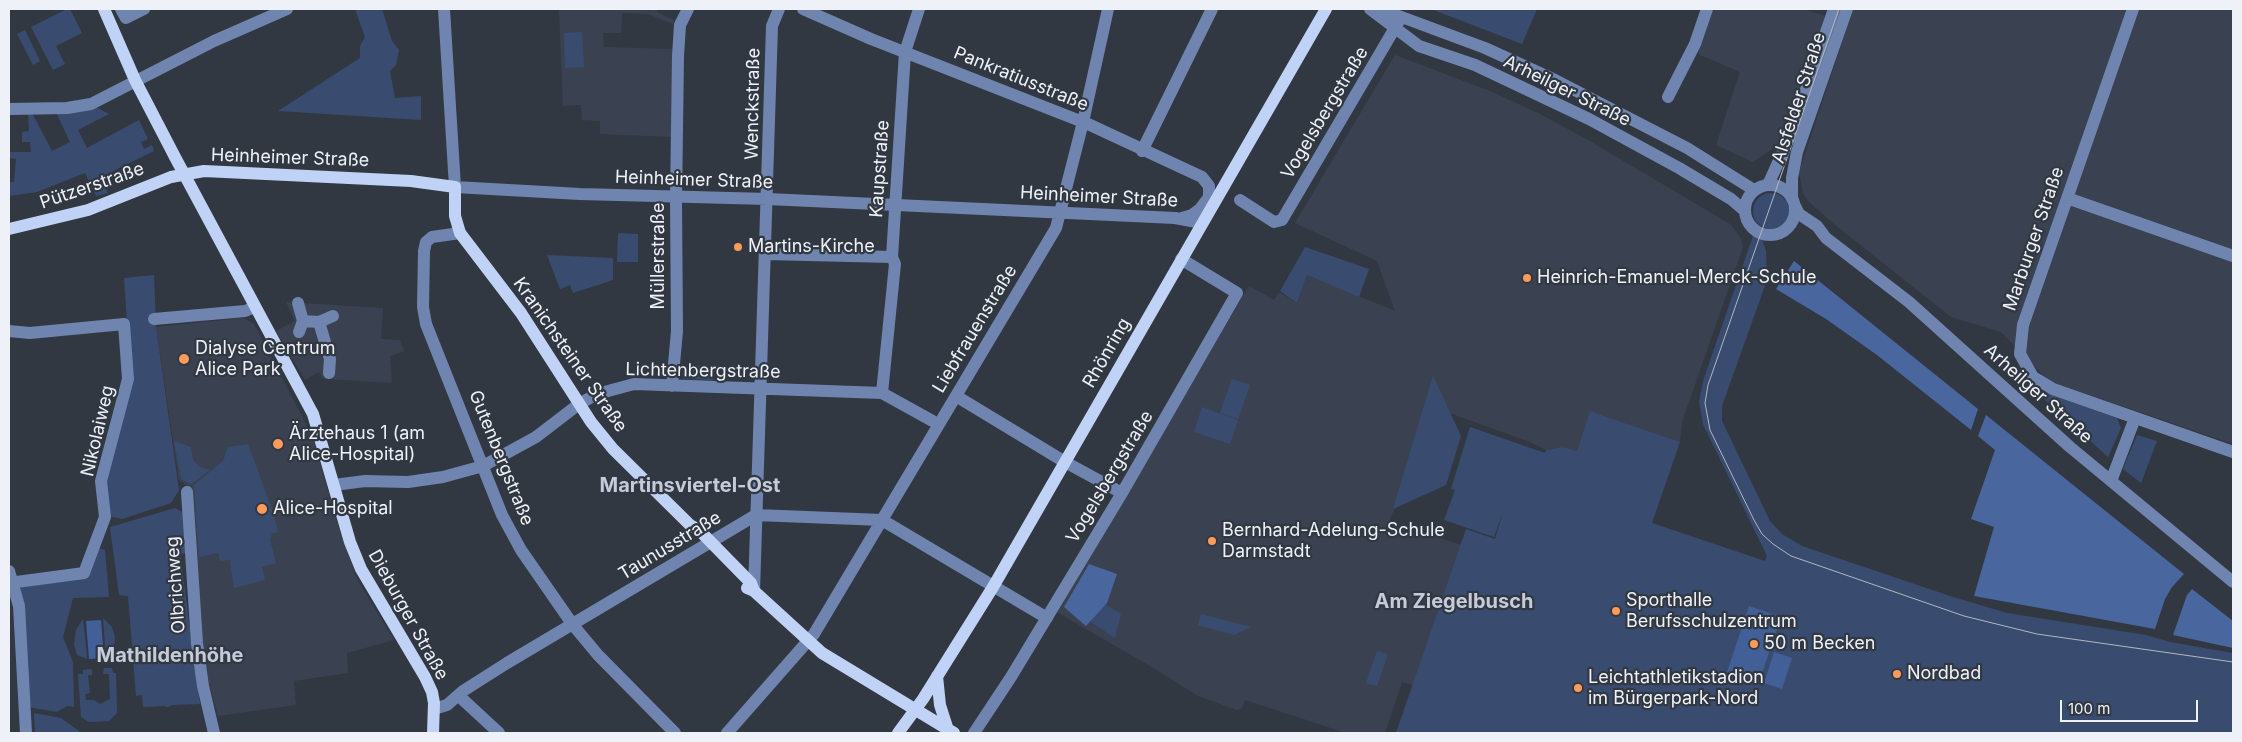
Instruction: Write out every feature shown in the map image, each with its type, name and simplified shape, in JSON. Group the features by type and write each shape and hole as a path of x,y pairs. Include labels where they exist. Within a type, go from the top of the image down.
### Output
{"main road":[{"name":"Dieburger Straße","path":"104,9 135,80 185,174 188,195 317,428 350,542 361,569 428,682 434,709 433,733"},
{"name":"Rhönring","path":"898,733 915,711 993,587 1326,9"},
{"path":"1208,197 1241,143 1250,140"},
{"name":"Heinheimer Straße","path":"185,174 204,171 411,181 455,187"},
{"name":"Pützerstraße","path":"9,229 88,210 171,177 185,174"},
{"name":"Kranichsteiner Straße","path":"455,187 455,216 460,233 521,313 579,404 613,449 690,525 748,589 754,591 822,653 951,732"},
{"path":"937,676 940,705 951,732"}],"street":[{"path":"121,9 126,18 144,9"},
{"path":"9,109 67,108 91,104 214,40 287,9"},
{"path":"444,9 455,187"},
{"name":"Müllerstraße","path":"672,386 678,331 676,196 680,25 688,9"},
{"name":"Wenckstraße","path":"754,591 768,205 772,26 779,9"},
{"name":"Pankratiusstraße","path":"803,9 1083,122 1202,176 1209,186 1208,197"},
{"name":"Kaupstraße","path":"882,393 895,264 892,257 906,52 919,9"},
{"name":"Liebfrauenstraße","path":"727,733 809,641 1056,228 1083,122 1108,9"},
{"path":"1142,150 1212,9"},
{"name":"Arheilger Straße","path":"1370,9 1419,46 1475,65 1589,119 1680,168 1731,199 1745,211 1751,227 1760,233 1778,234 1789,226 1800,225 1821,233 1909,302 1999,385 2110,481 2233,582"},
{"name":"Arheilger Straße","path":"1380,9 1485,48 1554,80 1686,148 1754,190"},
{"path":"1668,97 1695,44 1707,9"},
{"name":"Alsfelder Straße","path":"1793,202 1792,178 1797,152 1847,9"},
{"name":"Marburger Straße","path":"2133,9 2023,325 2020,354 2033,377 2053,389 2233,452"},
{"name":"Alsfelder Straße","path":"1768,185 1790,136 1830,10"},
{"name":"Vogelsbergstraße","path":"1240,200 1275,222 1282,220 1401,16"},
{"path":"1745,211 1749,196 1754,190 1768,185"},
{"name":"Arheilger Straße","path":"1768,185 1782,188 1793,202 1799,214 1817,226 1821,233"},
{"name":"Heinheimer Straße","path":"455,187 580,194 676,196 768,205 895,205 1182,218 1202,223"},
{"path":"1182,218 1200,209 1208,197"},
{"path":"2067,198 2233,256"},
{"path":"1789,226 1793,220 1793,202"},
{"name":"Gutenbergstraße","path":"460,233 432,237 426,242 424,251 423,307 426,324 502,515 521,550 573,625 598,655 675,733"},
{"path":"766,254 892,257"},
{"name":"Vogelsbergstraße","path":"974,733 1122,493 1237,293 1181,259"},
{"path":"298,303 301,326 334,316"},
{"path":"154,319 252,308"},
{"path":"319,322 330,358 329,373"},
{"name":"Nikolaiweg","path":"9,331 30,333 124,324 128,379 101,482 105,517 84,573 10,579"},
{"name":"Lichtenbergstraße","path":"334,485 364,481 416,481 443,477 483,466 536,437 579,404 597,394 634,384 882,393 938,424"},
{"path":"956,396 1065,462 1122,493"},
{"path":"2110,481 2135,418"},
{"name":"Olbrichweg","path":"187,492 197,643 203,686 214,733"},
{"path":"756,515 882,520 1046,618"},
{"name":"Taunusstraße","path":"434,709 448,705 506,663 756,515"},
{"path":"10,579 19,606 26,733"},
{"path":"459,696 499,733"}],"shaded area":[{"path":"70,9 82,33 56,46 65,64 53,70 31,27"},
{"path":"355,9 382,9 392,41 399,50 396,65 390,71 395,98 421,96 421,120 278,111 360,58 360,46 365,37"},
{"path":"559,9 658,9 657,12 674,20 673,24 648,14 622,13 621,33 603,33 604,47 673,49 671,137 600,134 600,121 582,120 581,105 563,106"},
{"path":"1431,9 1537,9 1522,44"},
{"path":"1713,9 1804,9 1825,16 1781,143 1753,162 1716,145 1740,72 1698,54"},
{"path":"1842,9 2233,9 2233,444 2055,383 2045,377 2001,332 1951,317 1808,201 1803,194 1799,172 1852,13"},
{"path":"25,30 40,61 33,65 17,34"},
{"path":"582,32 584,67 565,68 564,33"},
{"path":"1395,55 1490,91 1540,114 1588,140 1730,224 1741,238 1743,247 1682,422 1680,442 1590,411 1577,451 1563,447 1546,450 1530,442 1441,410 1389,521 1461,545 1413,685 1402,682 1385,733 1346,733 1245,700 1242,708 1237,710 1198,696 1055,611 1249,286 1274,300 1279,292 1297,303 1307,275 1395,311 1377,261 1295,223"},
{"path":"96,107 109,114 78,130 87,148 139,120 148,139 141,142 144,149 152,145 154,151 101,177 108,193 96,196 85,173 37,192 9,196 9,182 14,182 16,159 10,158 9,152 31,152 30,142 22,142 22,132 29,131 28,113 32,113 52,151 70,142 54,108"},
{"path":"1771,193 1778,194 1784,198 1788,204 1788,218 1784,224 1778,228 1771,229 1764,228 1758,224 1754,218 1753,211 1754,204 1758,198 1764,194"},
{"path":"618,233 638,234 638,262 617,262"},
{"path":"1754,233 1762,239 1766,251 1767,280 1722,406 1722,421 1770,521 1782,534 1802,546 1953,597 2007,613 2146,635 2170,642 2233,653 2233,733 1396,733 1466,529 1495,539 1504,509 1494,537 1444,520 1455,490 1451,489 1470,427 1545,453 1546,450 1563,447 1577,451 1590,411 1680,442 1652,523 1765,561 1767,556 1703,424 1699,401 1704,378"},
{"path":"1305,247 1369,269 1359,297 1307,275 1297,303 1280,291"},
{"path":"547,255 613,258 613,280 573,293 570,285 560,289"},
{"path":"1794,261 1978,409 1971,430 1877,355 1826,319 1776,289"},
{"path":"154,275 156,327 179,490 171,503 122,519 108,516 104,482 131,380 124,278"},
{"path":"286,302 383,308 381,339 400,340 404,351 390,356 392,383 327,379 322,378 319,372 305,380 276,331 295,321"},
{"name":"Alice-Hospital","path":"243,318 254,324 312,436 340,532 358,581 394,640 347,653 348,673 294,681 296,705 218,716 204,665 189,487 179,480 156,327"},
{"path":"683,365 713,366 713,380 683,379"},
{"path":"1433,376 1461,436 1446,485 1393,509"},
{"path":"1232,379 1250,385 1238,419 1220,413"},
{"path":"2031,387 2117,418 2121,428 2108,457"},
{"path":"1202,407 1238,420 1230,444 1194,432"},
{"path":"1986,415 2184,574 2172,587 2165,599 2155,629 1974,596 1994,527 1971,519 1995,450 1978,436"},
{"path":"2137,435 2157,441 2141,483 2123,469"},
{"path":"174,441 191,447 193,460 200,467 210,470 191,484 181,479"},
{"path":"248,444 274,515 278,532 272,533 270,540 276,563 262,567 265,580 234,588 230,560 220,561 218,553 199,557 194,485 223,461 228,447"},
{"path":"175,508 184,513 188,553 180,554 200,704 143,707 142,695 136,696 128,596 119,595 110,527"},
{"path":"98,548 105,550 109,597 73,598 63,637 73,662 74,707 67,706 57,712 33,708 29,706 18,588 87,576"},
{"path":"1089,564 1117,574 1107,603 1086,626 1064,607"},
{"path":"2192,589 2233,621 2233,648 2173,635 2187,595"},
{"path":"1099,601 1121,614 1115,638 1091,622"},
{"name":"50 m Becken","path":"1749,606 1781,617 1759,682 1727,672"},
{"path":"1201,614 1251,627 1234,635 1198,625"},
{"path":"103,618 112,627 115,637 114,650 106,658"},
{"path":"83,619 87,659 77,655 74,645 76,630"},
{"path":"101,620 104,658 89,659 86,621"},
{"path":"1377,651 1388,654 1377,686 1366,683"},
{"path":"1774,652 1792,658 1782,689 1764,683"},
{"path":"104,668 112,668 113,673 116,673 117,713 109,721 89,722 81,717 78,674 83,674 83,670 92,669 92,675 88,675 90,693 85,694 86,700 94,700 100,704 110,699 109,674 103,674"},
{"path":"34,713 61,718 80,733 35,733"}],"tram line":[{"path":"1839,9 1708,385 1705,403 1710,430 1762,534 1791,556 1964,616 2037,634 2233,662"}],"place":[{"name":"Martins-Kirche","path":"738,247"},
{"name":"Heinrich-Emanuel-Merck-Schule","path":"1527,278"},
{"name":"Dialyse Centrum Alice Park","path":"184,359"},
{"name":"Ärztehaus 1 (am Alice-Hospital)","path":"278,444"},
{"name":"Alice-Hospital","path":"262,509"},
{"name":"Bernhard-Adelung-Schule Darmstadt","path":"1212,541"},
{"name":"Sporthalle Berufsschulzentrum","path":"1616,611"},
{"name":"50 m Becken","path":"1754,644"},
{"name":"Nordbad","path":"1897,674"},
{"name":"Leichtathletikstadion im Bürgerpark-Nord","path":"1578,688"}],"district":[{"name":"Martinsviertel-Ost","path":"690,486"},
{"name":"Am Ziegelbusch","path":"1454,602"},
{"name":"Mathildenhöhe","path":"170,656"}]}
